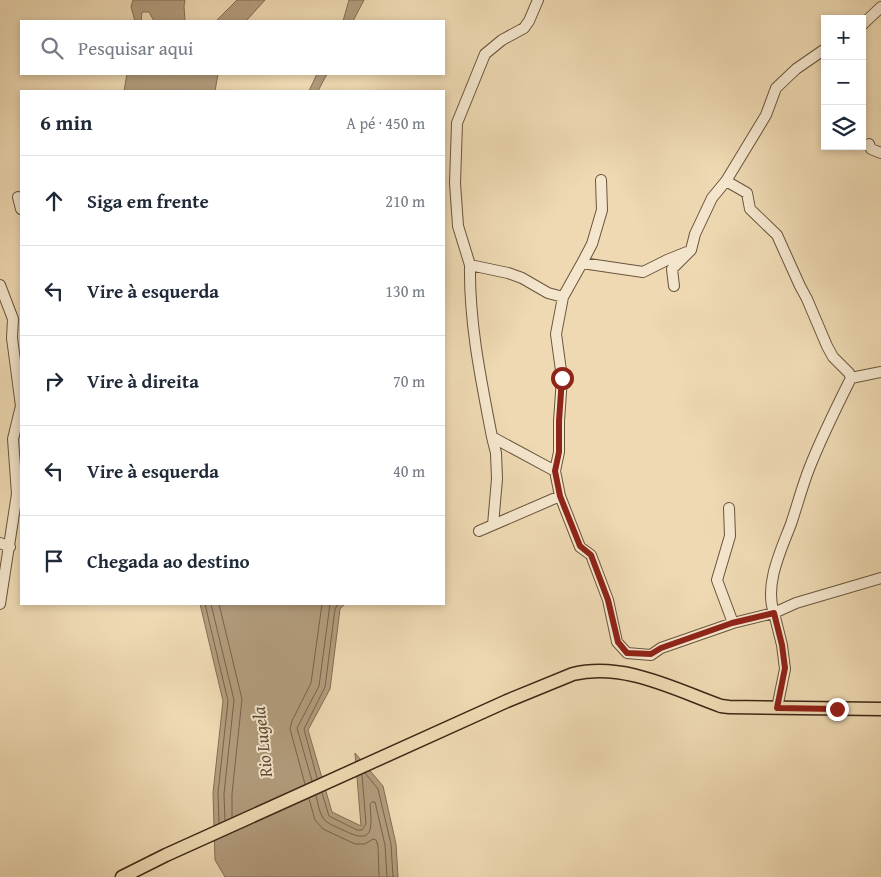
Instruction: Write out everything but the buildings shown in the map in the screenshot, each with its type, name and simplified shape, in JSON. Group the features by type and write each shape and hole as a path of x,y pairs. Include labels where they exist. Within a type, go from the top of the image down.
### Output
{"main road":[{"path":"122,877 166,855 507,701 573,674 608,671 633,674 721,706 881,709"}],"street":[{"path":"494,525 497,479 496,453 476,354 470,265 458,226 455,183 457,122 485,54 502,40 524,28 529,22 538,0"},
{"path":"866,22 881,7"},
{"path":"674,286 672,269 691,250 695,234 712,198 726,181 766,114 776,88 796,69 821,52"},
{"path":"869,144 871,149 881,153"},
{"path":"601,180 602,210 592,244 563,297 556,334 562,378 559,452 555,471 560,496 580,546 591,555 608,600 618,642 627,653 651,654 661,648 732,623 774,613 796,604 881,578"},
{"path":"726,181 747,193 750,209 777,235 827,346 833,357 849,372 851,378 809,468 776,560 771,606 782,645 785,668 777,708"},
{"path":"18,197 20,205"},
{"path":"582,263 643,272 691,250"},
{"path":"470,265 508,273 522,278 548,293 563,297"},
{"path":"0,285 13,319 12,338 20,398"},
{"path":"12,338 20,326"},
{"path":"851,378 881,372"},
{"path":"0,604 5,545 17,494 13,439 20,410"},
{"path":"492,437 555,471"},
{"path":"479,532 560,496"},
{"path":"729,508 730,536 717,580 732,623"}],"water":[{"path":"133,0 185,0 185,20 153,20 149,12 142,12 141,20 135,20 131,7"},
{"path":"237,0 265,0 247,20 217,20"},
{"path":"349,0 364,0 354,20 343,20"},
{"path":"127,75 218,75 215,90 124,90"},
{"path":"317,75 326,75 319,90 309,90"},
{"name":"Rio Lugela","path":"200,605 344,605 340,609 330,689 308,730 332,812 361,826 355,753 383,786 396,844 398,877 225,877 215,860 213,793 223,701"}],"route":[{"path":"562,378 559,452 555,471 560,496 580,546 591,555 597,569 608,600 618,642 627,653 651,654 661,648 732,623 774,613 782,645 785,668 777,708 837,709"}]}
